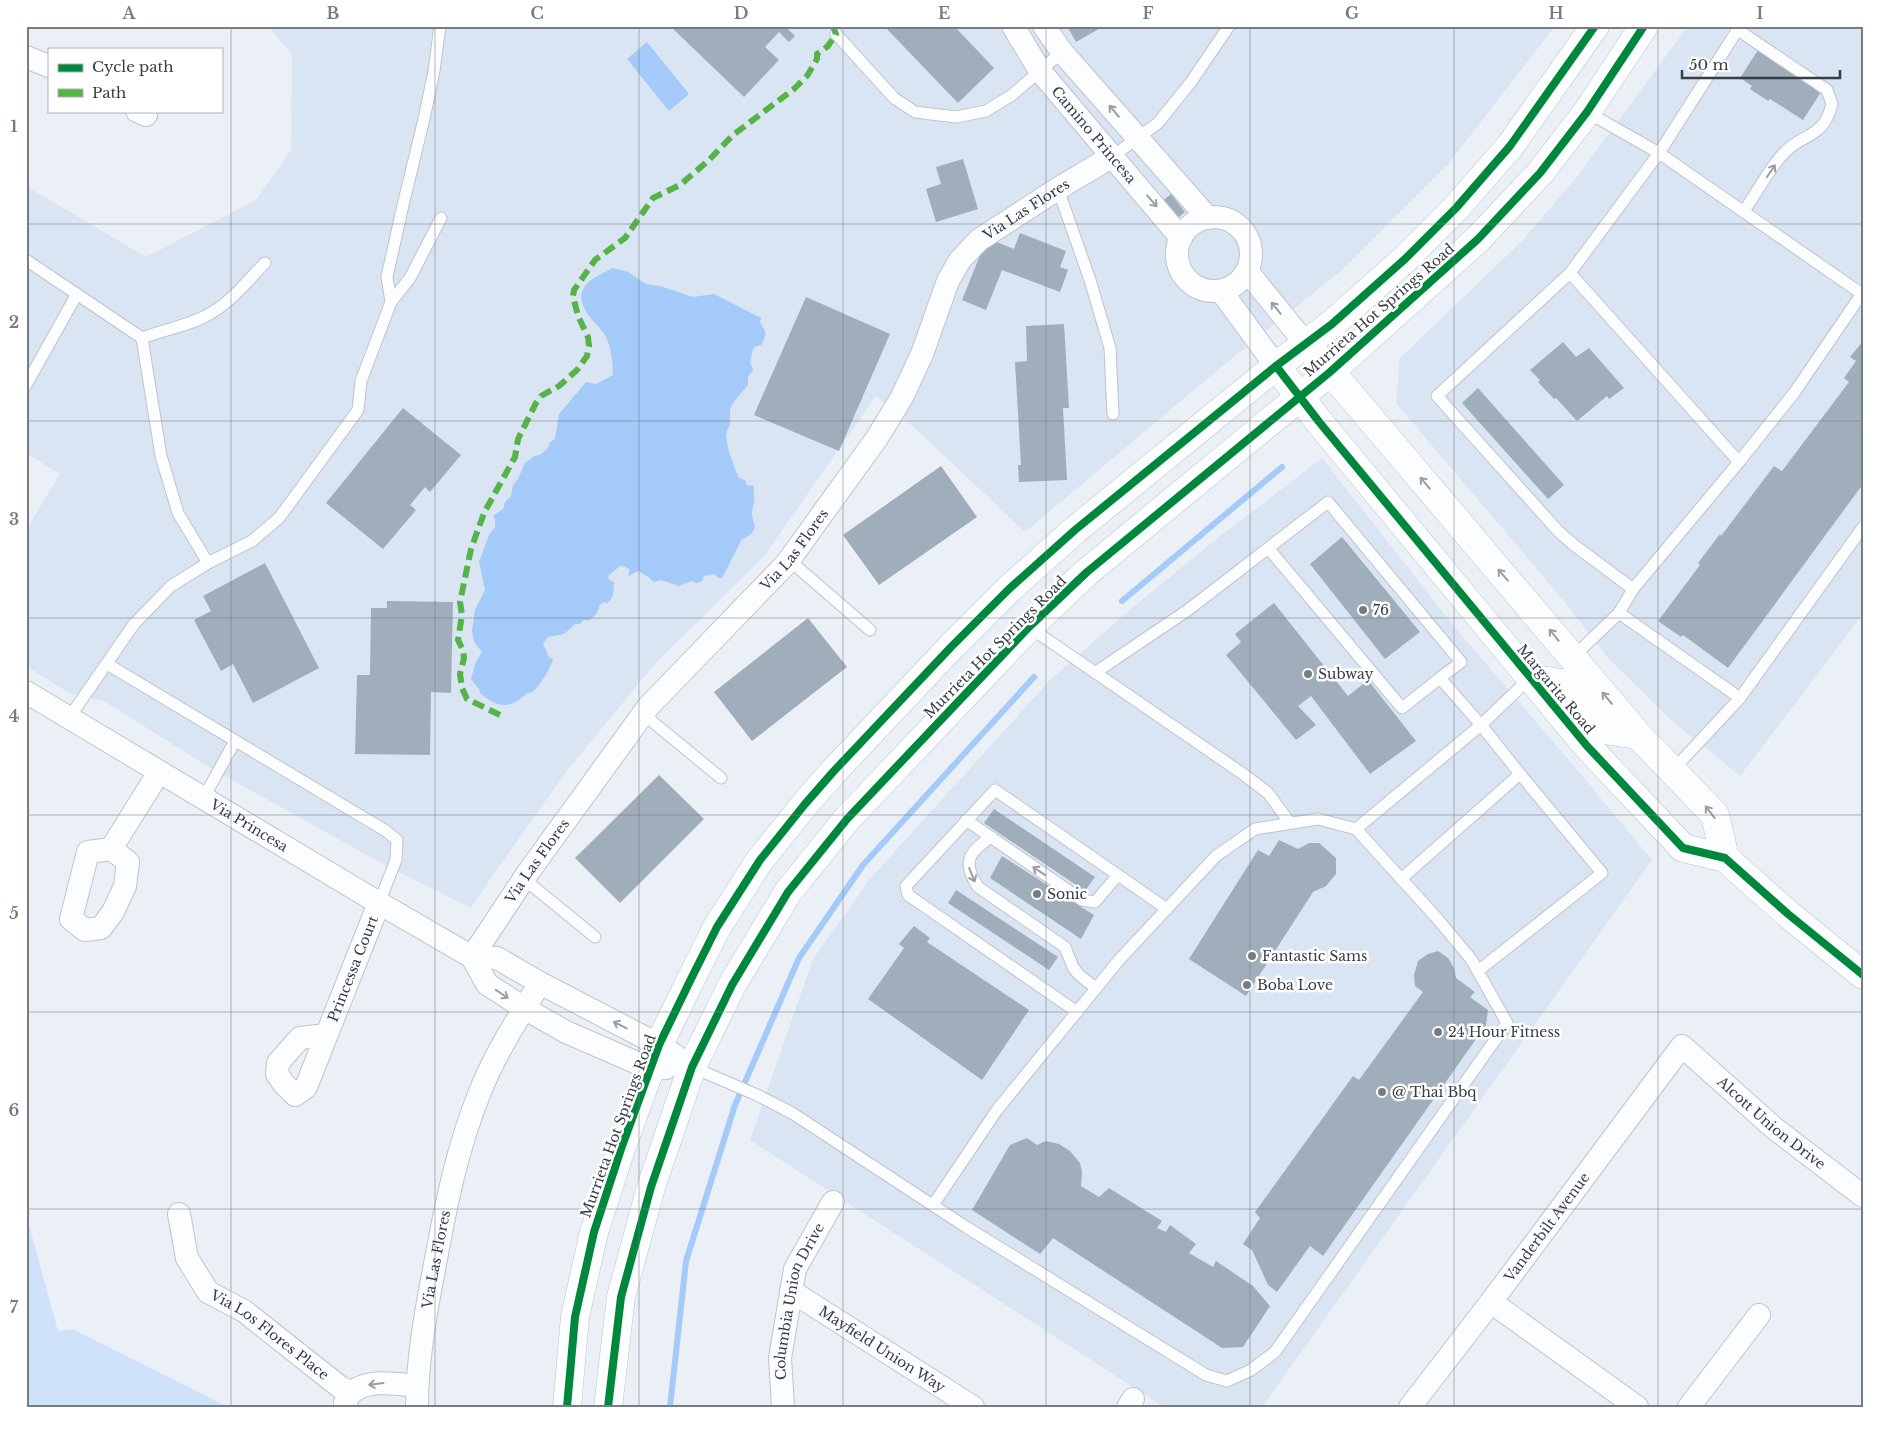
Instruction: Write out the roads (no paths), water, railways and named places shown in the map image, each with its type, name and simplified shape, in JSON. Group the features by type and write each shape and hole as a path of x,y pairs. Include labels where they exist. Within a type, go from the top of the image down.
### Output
{"main road":[{"name":"Murrieta Hot Springs Road","path":"567,1407 575,1317 594,1232 622,1146 655,1057 717,927 760,860 804,804 833,772 952,646 1009,589 1075,530 1276,366 1306,344 1405,259 1456,208 1510,146 1595,26"},
{"name":"Murrieta Hot Springs Road","path":"608,1407 621,1296 651,1187 692,1067 732,985 788,892 847,819 1029,627 1087,572 1330,372 1478,239 1540,173 1587,112 1644,26"},
{"path":"1306,344 1638,735 1715,815 1725,858"},
{"name":"Margarita Road","path":"1276,366 1587,746 1683,848 1725,858 1788,914 1863,975"},
{"path":"1530,678 1561,683 1610,732 1638,735"}],"street":[{"name":"Camino Princesa","path":"1013,26 1040,71 1181,238"},
{"path":"1044,26 1062,52 1208,218"},
{"path":"26,57 48,66"},
{"name":"Via Las Flores","path":"472,957 524,878 644,714 789,560 877,438 902,397 922,354 948,280 960,260 978,240 1113,156"},
{"path":"1208,218 1220,218 1231,221 1240,228 1247,238 1250,248 1250,260 1247,271 1231,287 1220,291 1198,288 1185,276 1178,261 1178,249 1181,238 1197,222 1208,218"},
{"path":"1247,271 1306,344"},
{"path":"1220,291 1276,366"},
{"name":"Via Princesa","path":"26,692 472,957 497,958 540,983 655,1057"},
{"path":"111,849 159,772"},
{"name":"Princessa Court","path":"326,1035 379,903"},
{"name":"Via Princesa","path":"472,957 487,984 566,1032 692,1067"},
{"name":"Via Las Flores","path":"417,1396 429,1297 448,1191 462,1140 480,1091 504,1043 540,983"},
{"name":"Alcott Union Drive","path":"1682,1046 1774,1128 1863,1196"},
{"name":"Vanderbilt Avenue","path":"1410,1407 1491,1302 1682,1046"},
{"name":"Columbia Union Drive","path":"783,1407 780,1358 795,1269 833,1202"},
{"name":"Via Los Flores Place","path":"179,1214 186,1258 208,1292 244,1311 349,1400 368,1385 389,1383 417,1396"},
{"name":"Mayfield Union Way","path":"791,1291 973,1407"},
{"path":"1491,1302 1637,1407"},
{"path":"1689,1407 1759,1315"}],"lane":[{"path":"392,302 387,277 424,119 434,71 440,26"},
{"path":"1113,156 1158,123 1191,82 1229,26"},
{"path":"1633,589 1559,532 1436,396 1570,273 1658,153 1739,28 1827,90 1832,104 1826,124 1796,143 1783,154 1744,212"},
{"path":"836,34 894,98 915,112 956,117 986,111 1012,95 1062,52"},
{"path":"1572,658 1619,613 1633,589 1740,462 1794,394 1862,293 1658,153 1587,112"},
{"path":"1058,189 1090,280 1110,348 1112,414"},
{"path":"69,718 134,624 171,586 208,563 252,541 279,518 358,410 361,381 392,302 410,278 441,218"},
{"path":"26,260 142,338 161,456 178,513 208,563"},
{"path":"142,338 196,321 212,313 230,298 265,262"},
{"path":"1570,273 1740,462"},
{"path":"26,385 77,294"},
{"path":"1096,672 1188,610 1328,502 1461,662 1402,708 1269,549"},
{"path":"1672,771 1740,698 1863,528"},
{"path":"789,560 870,630"},
{"path":"1619,613 1740,698"},
{"path":"1029,627 1268,793 1290,823"},
{"path":"107,664 386,831 397,840 396,860 379,903"},
{"path":"1440,678 1482,725 1602,873 1478,971"},
{"path":"1356,829 1482,725 1530,678"},
{"path":"644,714 721,778"},
{"path":"204,799 235,741"},
{"path":"1401,879 1520,774"},
{"path":"1077,1012 908,895 906,886 994,790 1167,908"},
{"path":"692,1067 757,1094 792,1113 934,1205 1206,1375 1227,1381 1251,1370 1275,1352 1507,1023 1478,971 1459,945 1356,829 1318,819 1255,829 1216,856 1119,960 997,1110 934,1205"},
{"path":"966,820 1082,900 1095,902 1118,874"},
{"path":"991,837 976,848 969,860 969,873 978,887 1065,947 1073,967 1079,975 1096,988"},
{"path":"524,878 595,937"}],"water":[{"path":"647,42 689,94 669,111 627,59"},
{"path":"613,268 628,272 646,284 660,286 693,297 714,294 761,318 760,322 765,331 765,337 761,345 753,350 750,362 753,370 748,377 748,385 732,404 730,425 726,436 729,452 738,477 746,481 746,485 754,486 752,514 755,526 750,535 742,539 722,578 718,578 714,574 704,576 702,581 697,583 691,581 679,586 661,580 653,582 638,571 628,576 630,570 620,566 608,576 609,580 614,582 610,601 600,605 597,613 590,620 583,620 580,624 575,624 564,634 548,637 543,644 549,657 553,659 548,672 538,686 532,692 513,703 508,705 497,704 480,693 471,679 475,664 482,652 474,642 472,631 475,610 485,590 479,562 489,535 495,527 493,516 503,509 505,502 511,496 513,485 518,479 525,463 534,456 540,455 548,448 550,442 555,439 559,414 586,382 596,384 613,375 608,341 584,307 582,292 590,281"}],"waterway":[{"path":"1122,601 1282,467"},
{"path":"670,1407 686,1261 735,1105 799,958 863,865 1034,677"}],"place":[{"name":"76","path":"1363,610"},
{"name":"Subway","path":"1308,674"},
{"name":"Sonic","path":"1037,894"},
{"name":"Fantastic Sams","path":"1252,956"},
{"name":"Boba Love","path":"1247,985"},
{"name":"24 Hour Fitness","path":"1438,1032"},
{"name":"@ Thai Bbq","path":"1382,1092"}]}
